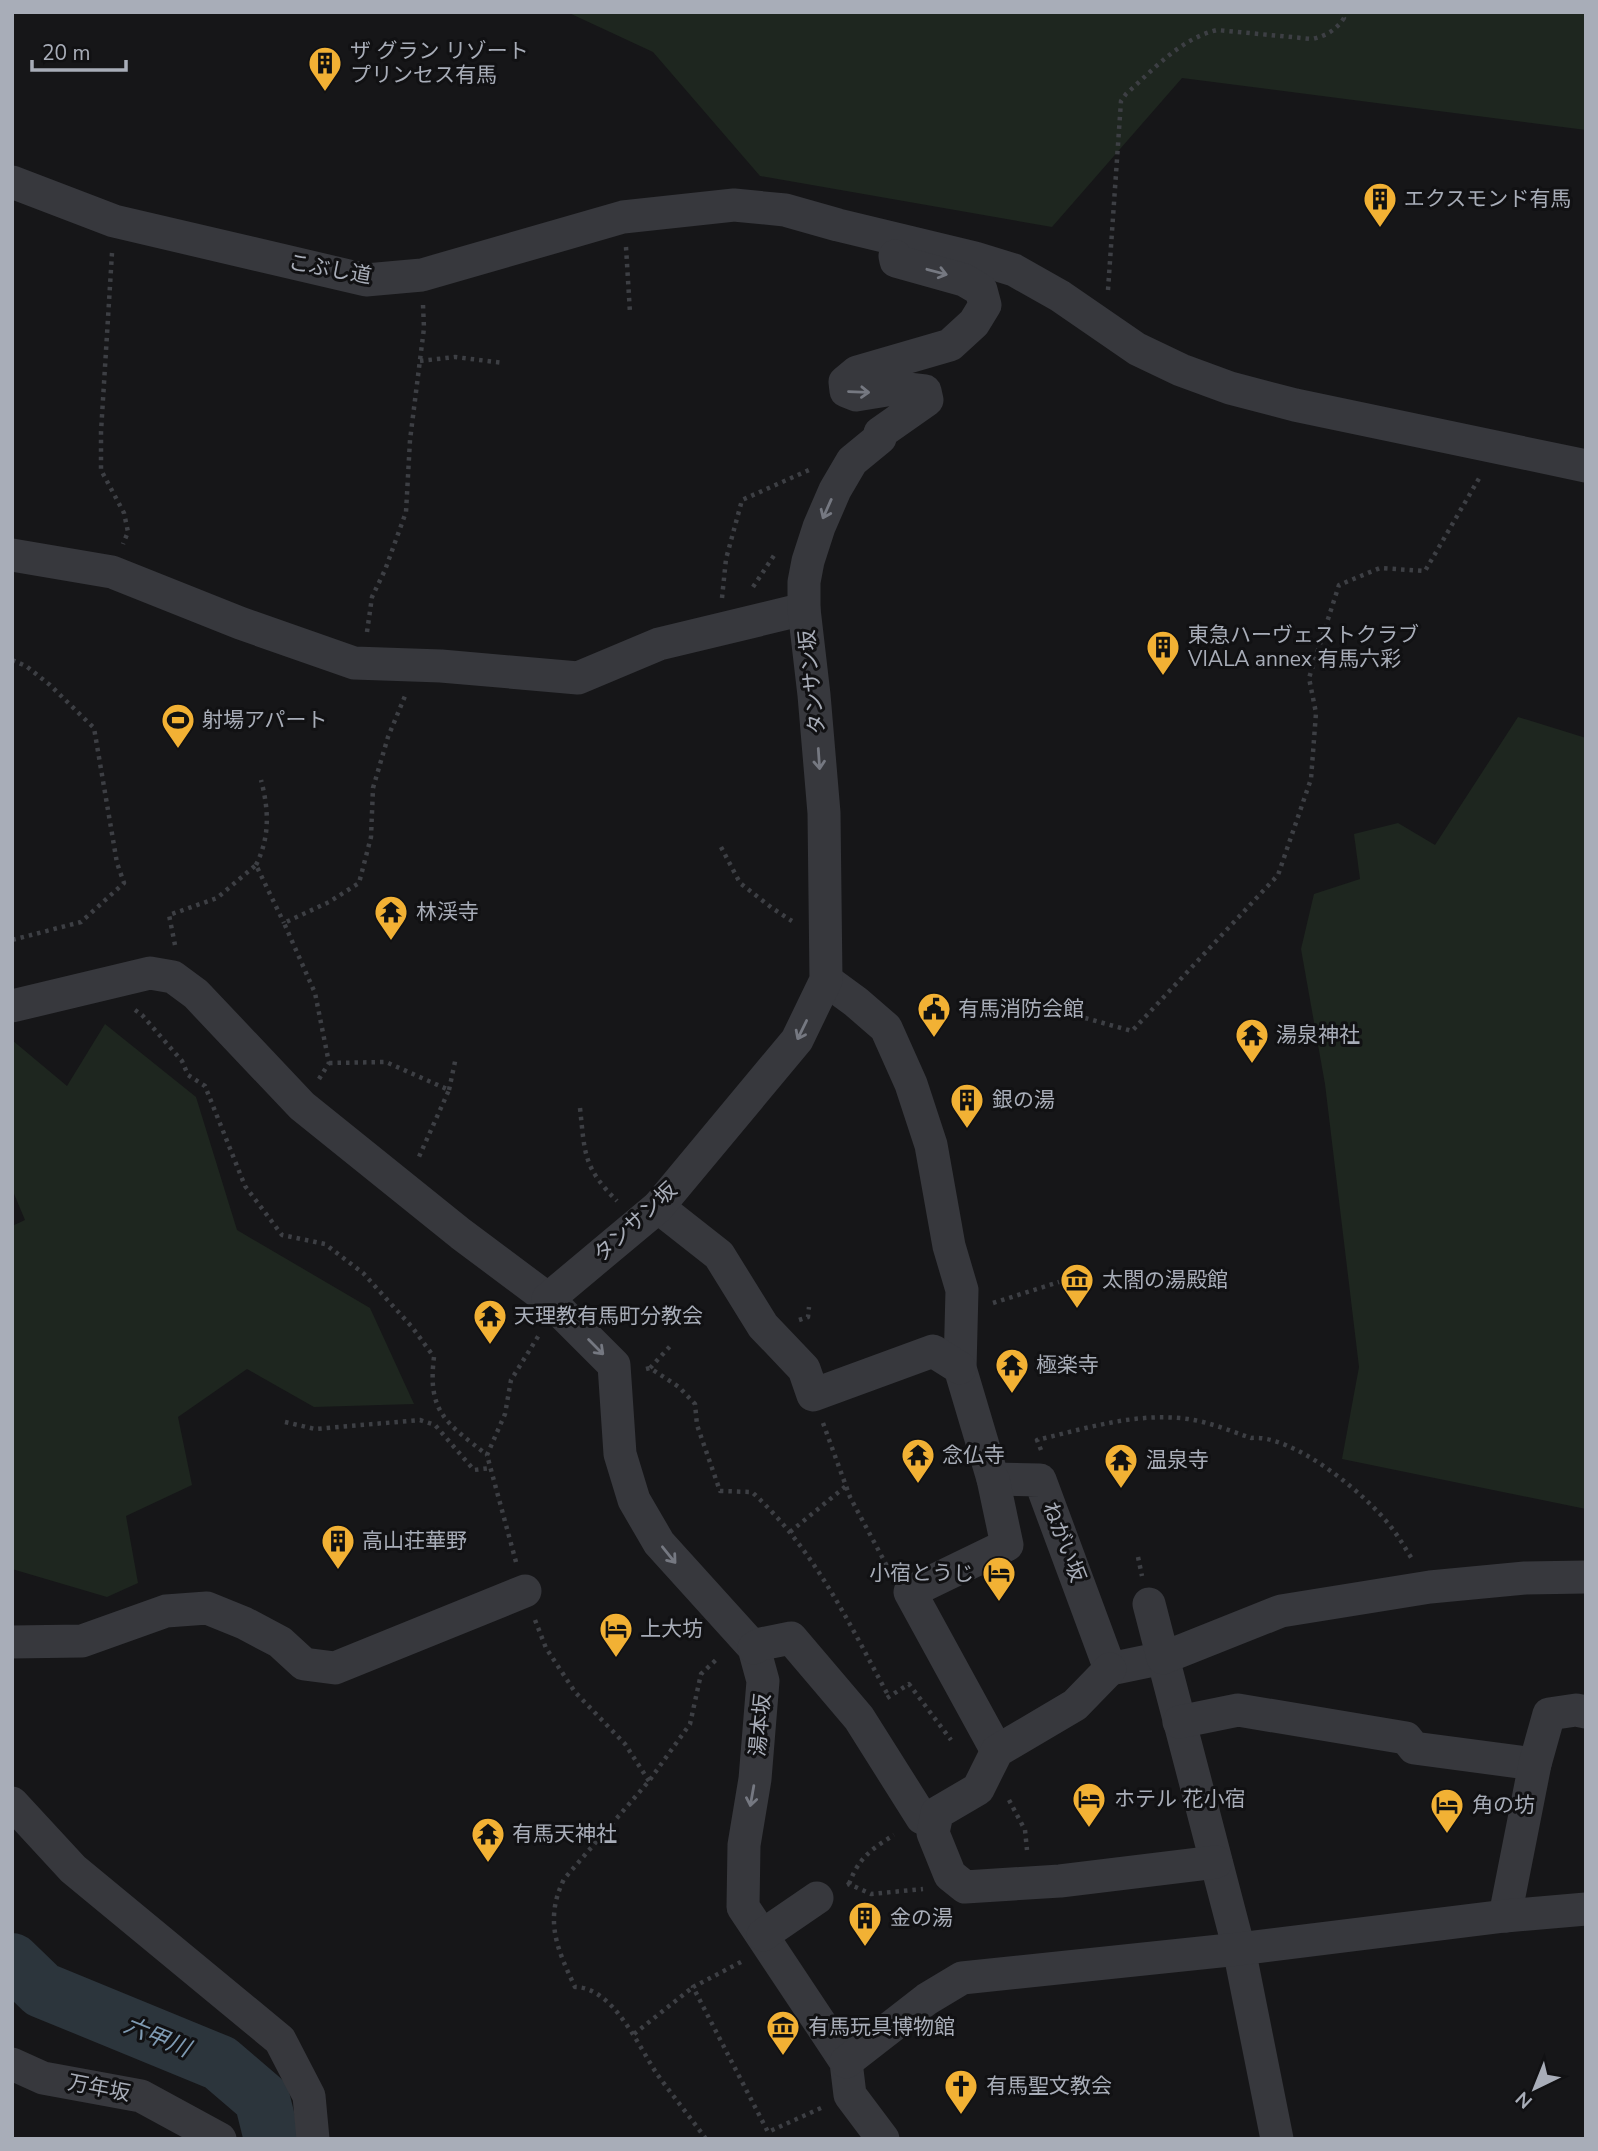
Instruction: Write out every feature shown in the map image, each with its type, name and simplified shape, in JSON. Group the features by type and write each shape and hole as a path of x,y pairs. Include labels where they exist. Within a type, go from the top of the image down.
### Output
{"street":[{"name":"こぶし道","path":"12,182 114,220 329,279 422,275 624,218 734,205 785,211 890,236 1013,270 1059,296 1137,349 1181,370 1230,388 1295,405 1586,466"},
{"name":"タンサン坂","path":"553,1304 649,1215 796,1041 826,980 824,813 804,609 804,582 819,527 852,461 880,438 880,433 927,400 925,391 899,388 856,395 846,391 845,382 857,372 950,345 974,323 985,304 981,290 964,280 896,261 890,236"},
{"path":"12,555 112,572 240,623 354,663 441,666 578,678 659,644 804,609"},
{"path":"12,1006 150,973 173,977 219,1016 302,1107 553,1304 614,1365"},
{"path":"826,980 886,1028 911,1084 931,1145 949,1246 962,1290 960,1368 993,1479 1007,1545 910,1592 990,1765"},
{"path":"649,1215 719,1255 763,1326 804,1369 813,1395 933,1351 960,1368"},
{"name":"湯本坂","path":"614,1365 620,1454 634,1500 659,1543 750,1643 763,1681 755,1779 744,1845 743,1907 846,2062 850,2095 883,2139"},
{"name":"ねがい坂","path":"993,1479 1040,1480 1110,1669"},
{"path":"929,1820 978,1789 990,1765 1075,1705 1110,1669 1163,1658 1281,1611 1430,1587 1525,1578 1586,1577"},
{"path":"12,1642 82,1641 166,1611 207,1608 280,1642 304,1664 335,1668 524,1591"},
{"path":"1149,1604 1239,1949 1277,2139"},
{"path":"750,1643 791,1639 859,1718 929,1820 950,1875 965,1887 1216,1862"},
{"path":"1180,1722 1238,1710 1406,1738 1414,1748 1535,1764"},
{"path":"1505,1916 1535,1764 1549,1714 1576,1710 1586,1712"},
{"path":"12,1803 72,1869 280,2040 309,2096 313,2139"},
{"path":"766,1940 817,1898"},
{"path":"846,2062 928,1999 962,1978 1586,1909"},
{"name":"万年坂","path":"12,2064 43,2078 141,2096 220,2139"}],"path":[{"path":"1110,267 1121,101 1126,94 1184,43 1202,34 1226,30 1312,39 1325,36 1339,26 1344,18 1341,12"},
{"path":"624,218 630,313"},
{"path":"112,572 128,532 124,513 101,470 101,419 114,220"},
{"path":"284,923 329,902 359,883 371,837 373,788 388,737 405,695 403,683 378,664 372,597 406,512 410,440 421,362 424,316"},
{"path":"421,362 455,357 504,363"},
{"path":"1085,1018 1132,1031 1278,875 1311,779 1316,713 1309,678 1339,585 1380,568 1425,572 1496,447"},
{"path":"717,629 726,559 742,500 772,487"},
{"path":"12,660 26,666 50,685 94,729 117,863 124,883 80,922 12,940"},
{"path":"173,977 177,959 169,915 217,898 256,865 269,819 261,780"},
{"path":"720,847 740,883 772,908 826,942"},
{"path":"256,865 315,993 329,1063 302,1107"},
{"path":"132,1008 142,1015 182,1061 188,1076 205,1086 245,1186 282,1235 325,1244 363,1273 412,1327 434,1357 431,1382 437,1404 448,1424 487,1455"},
{"path":"405,1189 449,1090 456,1057"},
{"path":"329,1063 386,1062 449,1090"},
{"path":"580,1108 585,1158 600,1185 649,1215"},
{"path":"962,1313 1059,1282"},
{"path":"553,1304 511,1380 505,1414 487,1455 524,1591 546,1648 575,1692 625,1744 649,1781"},
{"path":"614,1365 618,1361 643,1369 650,1368 673,1343"},
{"path":"650,1368 679,1387 695,1404 697,1425 720,1491 752,1492 790,1532 825,1579 888,1698 909,1684 932,1716 990,1765 1025,1830 1031,1882"},
{"path":"813,1395 850,1497 901,1592 910,1592"},
{"path":"1040,1480 1049,1472 1037,1440 1089,1426 1146,1417 1188,1419 1251,1438 1280,1441 1321,1466 1378,1512 1392,1527 1412,1559 1421,1567"},
{"path":"285,1422 315,1429 420,1420 435,1425 474,1470 490,1468"},
{"path":"790,1532 846,1486"},
{"path":"706,2139 656,2072 634,2034 615,2010 586,1987 575,1987 557,1950 553,1916 556,1896 564,1879 649,1781 690,1724 701,1674 709,1665 750,1643"},
{"path":"929,1820 879,1844 856,1865 849,1884 871,1894 907,1892 958,1881"},
{"path":"569,1839 599,1837"},
{"path":"634,2034 693,1987 766,1940"},
{"path":"693,1987 768,2132 850,2095"}],"shaded area":[{"path":"567,12 1586,12 1586,130 1182,78 1052,227 760,176 653,52"},
{"path":"1518,717 1586,738 1586,1509 1342,1459 1359,1367 1325,1084 1301,949 1314,894 1360,879 1354,834 1398,823 1435,845"},
{"path":"105,1024 196,1097 237,1230 370,1308 414,1404 314,1407 247,1369 178,1417 192,1485 126,1516 138,1583 107,1597 12,1569 12,1226 25,1220 12,1189 12,1040 67,1086"}],"waterway":[{"name":"六甲川","path":"12,1961 42,1990 220,2063 262,2099 272,2139"}],"place":[{"name":"ザ グラン リゾート プリンセス有馬","path":"325,93"},
{"name":"エクスモンド有馬","path":"1380,229"},
{"name":"東急ハーヴェストクラブ VIALA annex 有馬六彩","path":"1163,677"},
{"name":"射場アパート","path":"178,750"},
{"name":"林渓寺","path":"391,942"},
{"name":"有馬消防会館","path":"934,1039"},
{"name":"湯泉神社","path":"1252,1065"},
{"name":"銀の湯","path":"967,1130"},
{"name":"太閤の湯殿館","path":"1077,1310"},
{"name":"天理教有馬町分教会","path":"490,1346"},
{"name":"極楽寺","path":"1012,1395"},
{"name":"念仏寺","path":"918,1485"},
{"name":"温泉寺","path":"1121,1490"},
{"name":"高山荘華野","path":"338,1571"},
{"name":"小宿とうじ","path":"999,1603"},
{"name":"上大坊","path":"616,1659"},
{"name":"ホテル 花小宿","path":"1089,1829"},
{"name":"角の坊","path":"1447,1835"},
{"name":"有馬天神社","path":"488,1864"},
{"name":"金の湯","path":"865,1948"},
{"name":"有馬玩具博物館","path":"783,2057"},
{"name":"有馬聖文教会","path":"961,2116"}]}
